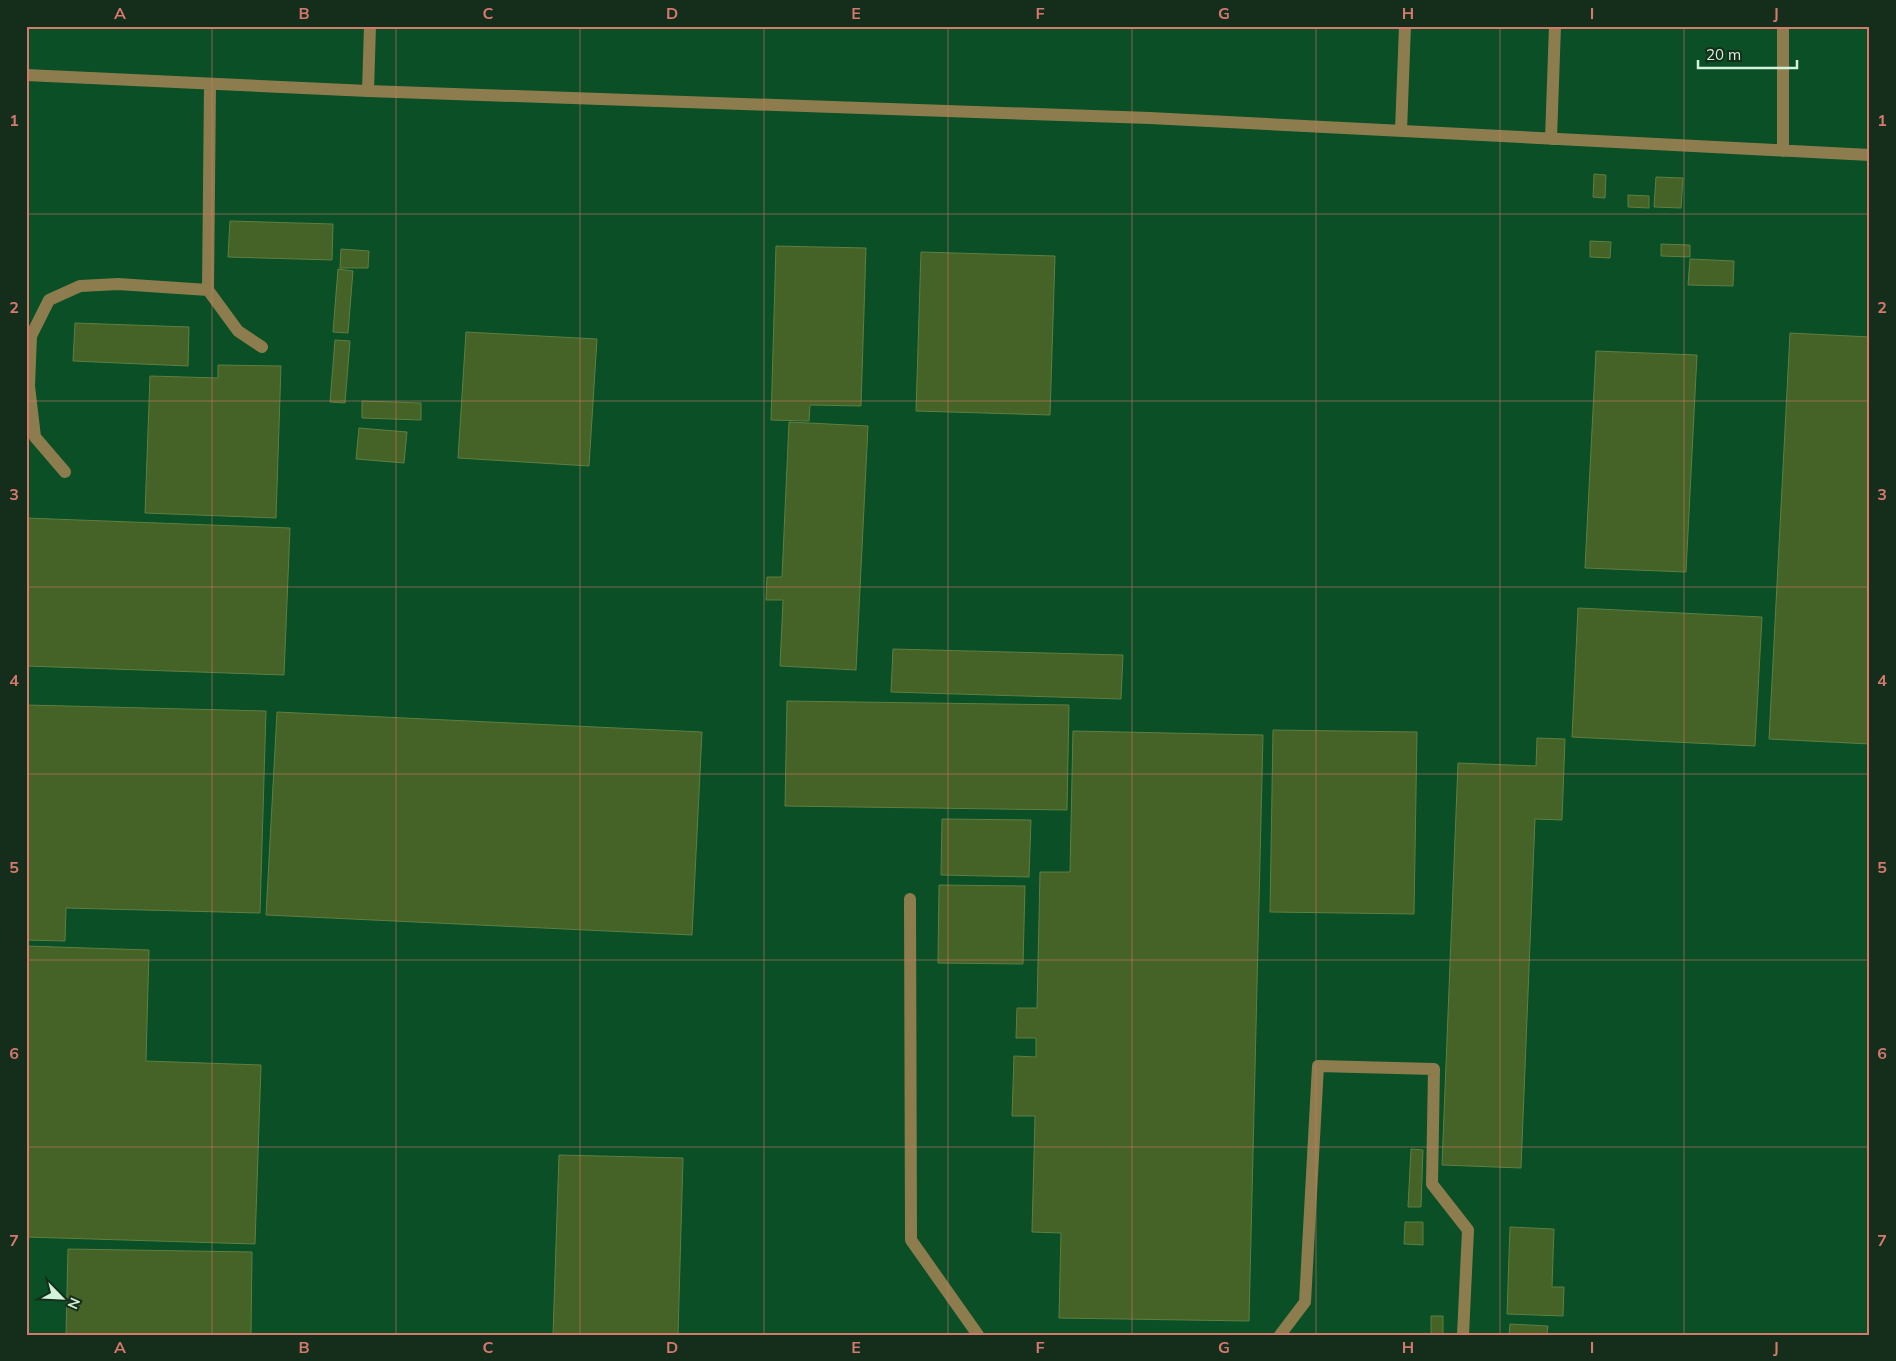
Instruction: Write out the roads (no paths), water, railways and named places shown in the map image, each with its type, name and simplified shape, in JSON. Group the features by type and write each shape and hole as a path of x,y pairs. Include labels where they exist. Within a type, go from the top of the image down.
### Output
{"street":[{"path":"368,91 370,26"},
{"path":"1401,131 1405,26"},
{"path":"1551,139 1555,26"},
{"path":"1783,26 1783,151"},
{"path":"26,75 368,91 1150,118 1870,155"},
{"path":"210,84 208,290 238,331 262,347"},
{"path":"65,472 35,437 30,386 31,336 49,300 80,286 118,284 208,290"},
{"path":"910,899 911,1240 978,1335"},
{"path":"1280,1335 1305,1302 1318,1066 1434,1069 1432,1184 1468,1230 1463,1335"}]}
